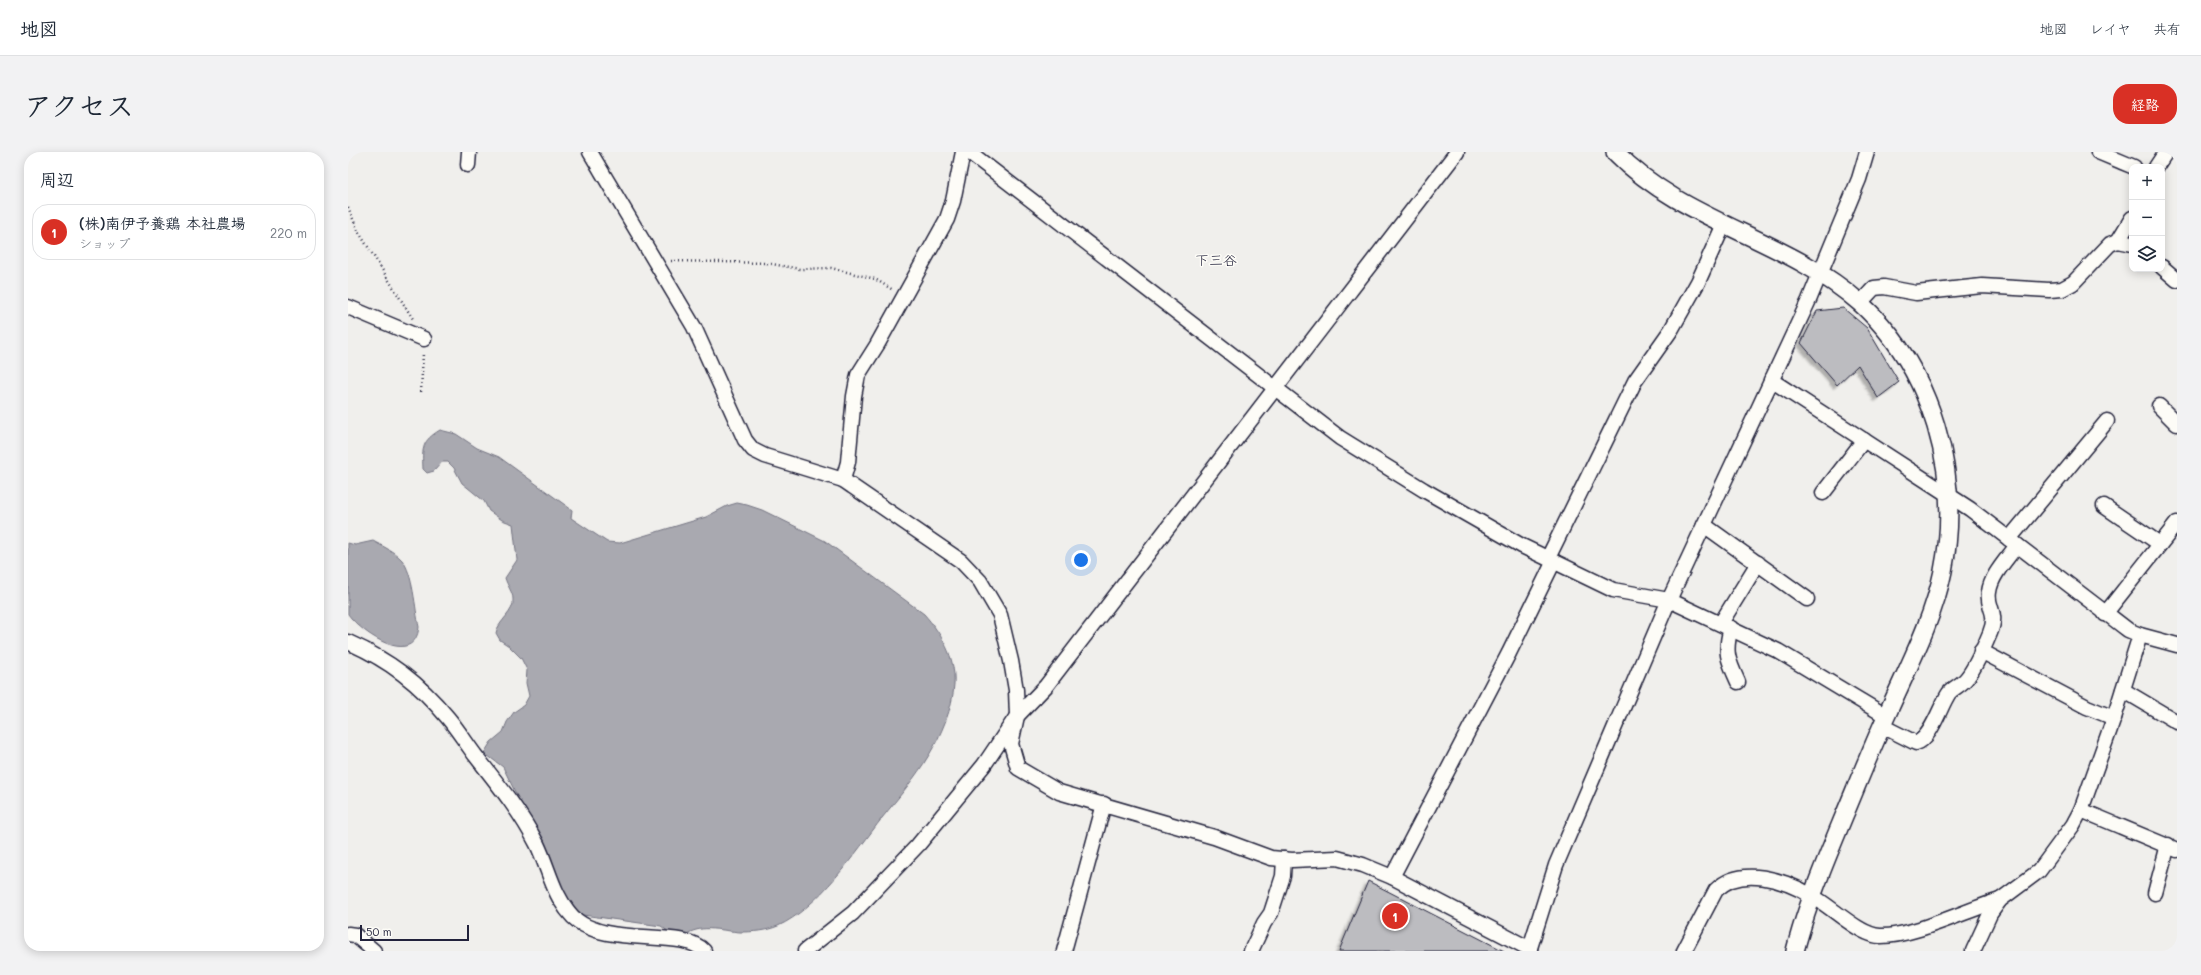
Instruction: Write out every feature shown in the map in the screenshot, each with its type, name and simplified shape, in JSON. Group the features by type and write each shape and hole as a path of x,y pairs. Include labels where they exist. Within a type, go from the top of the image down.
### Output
{"street":[{"path":"590,152 694,327 745,440 753,450 765,456 843,480 961,561 980,580 1000,615 1014,676 1017,716 1011,744 1018,768 1059,792 1214,837 1271,858 1337,858 1392,877 1530,950 1556,865 1669,600 1821,272 1859,179 1867,152"},
{"path":"843,480 848,462 854,396 858,375 877,345 946,219 953,201 963,152"},
{"path":"969,152 1340,438 1424,490 1522,546 1613,590 1669,600 1778,650 1916,743 1921,741 1928,732 1950,693 1964,681 1981,651 1994,621 1994,610 1988,592 1992,581 2013,542 2108,421"},
{"path":"805,951 853,913 918,845 984,765 1017,716 1046,686 1457,152"},
{"path":"1615,152 1637,172 1688,207 1800,260 1821,272 1860,303 1890,337 1917,378 1935,422 1942,445 1949,494 1949,523 1943,574 1924,630 1811,895 1795,951"},
{"path":"2098,152 2129,165"},
{"path":"2158,164 2166,152"},
{"path":"2118,241 2129,223"},
{"path":"1392,877 1506,660 1551,560 1636,382 1671,330 1698,282 1724,224"},
{"path":"1860,303 1874,288 1884,287 1916,293 1982,286 2049,290 2062,289 2073,283 2110,244 2118,241 2129,243"},
{"path":"2165,270 2177,280"},
{"path":"348,307 424,339"},
{"path":"1771,380 1949,494 2128,630 2140,636 2177,645"},
{"path":"2159,406 2177,424"},
{"path":"1823,493 1864,440"},
{"path":"2104,506 2160,544"},
{"path":"2105,614 2177,522"},
{"path":"1704,525 1807,599"},
{"path":"1738,682 1727,657 1726,626 1758,563"},
{"path":"1684,951 1716,890 1731,880 1752,876 1764,878 1811,895 1867,932 1878,936 1909,931 2000,900 2039,871 2073,825 2081,810 2114,718 2140,636"},
{"path":"348,642 392,665 406,675 448,718 502,788 523,820 538,845 559,899 574,917 592,929 613,935 683,942 698,945 704,951"},
{"path":"1981,651 2087,707 2114,718"},
{"path":"2123,690 2177,722"},
{"path":"1064,951 1104,804"},
{"path":"2081,810 2172,847 2155,892"},
{"path":"1252,951 1264,923 1271,913 1283,876 1284,859"},
{"path":"1973,951 1990,914 2000,900"},
{"path":"348,934 355,936 374,951"}],"path":[{"path":"348,207 358,231 424,339 421,392"},
{"path":"654,260 766,263 800,269 831,268 875,279 904,296"}],"shaded area":[{"path":"440,430 456,434 477,448 499,457 572,510 571,518 607,542 620,543 706,517 727,506 737,503 762,510 825,541 924,614 936,629 950,655 954,674 953,693 949,712 938,739 913,779 848,862 821,893 793,918 778,926 759,931 740,932 699,929 687,934 669,932 661,926 583,915 573,907 564,894 544,842 520,802 503,767 484,753 491,742 503,732 507,722 514,712 524,705 529,696 526,683 527,670 521,658 509,646 500,640 496,633 513,604 512,594 505,578 517,560 513,524 502,520 489,511 484,501 462,483 454,468 448,462 442,462 434,471 427,473 423,469 424,445 426,441"},
{"path":"373,541 399,557 409,573 419,627 415,639 408,645 398,646 375,638 355,622 348,614 348,543 355,545"}],"building":[{"path":"1843,308 1867,328 1899,382 1878,398 1858,365 1837,385 1801,343 1817,311"},
{"path":"1368,881 1504,951 1339,951"}],"place":[{"name":"(株)南伊予養鶏 本社農場","path":"1395,916"}],"district":[{"name":"下三谷","path":"1216,260"}]}
